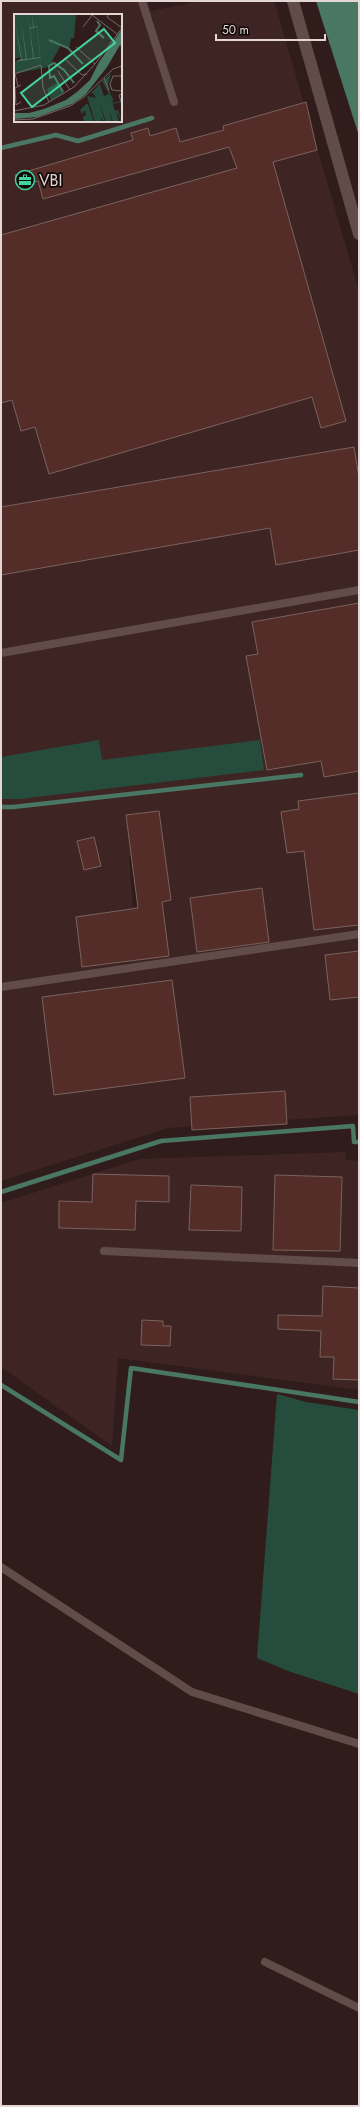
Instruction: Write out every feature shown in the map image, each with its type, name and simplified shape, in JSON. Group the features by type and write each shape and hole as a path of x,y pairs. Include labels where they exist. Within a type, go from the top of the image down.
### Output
{"street":[{"path":"293,1 359,234"}],"lane":[{"path":"142,1 174,102"},
{"path":"1,653 359,590"},
{"path":"1,987 359,934"},
{"path":"104,1252 359,1263"},
{"path":"1,1567 192,1692 359,1744"},
{"path":"266,1962 359,2008"}],"shaded area":[{"path":"1,1 148,1 151,11 200,1 274,1 359,291 358,1115 168,1128 1,1181","holes":["131,856 137,905 171,901 133,907 129,857"]},
{"path":"316,1 359,1 359,136"},
{"path":"99,740 102,760 260,740 264,770 20,799 1,799 1,757"},
{"path":"346,1152 345,1160 359,1161 359,1390 118,1358 112,1446 1,1367 1,1203 140,1159"},
{"path":"277,1394 306,1402 359,1410 359,1694 288,1671 257,1658"}],"building":[{"path":"306,102 317,150 273,162 346,421 321,428 312,397 49,474 35,427 21,431 12,400 1,403 1,235 237,168 229,147 43,199 38,181 19,186 15,175 133,140 131,133 148,128 150,136 176,128 180,142 224,130 223,126"},
{"path":"354,447 359,478 359,550 276,565 270,528 1,575 1,507"},
{"path":"359,603 359,771 324,777 321,761 267,770 246,656 258,654 252,622"},
{"path":"359,793 359,925 314,930 304,851 287,853 281,812 299,809 298,801"},
{"path":"159,811 171,900 162,902 169,956 82,967 76,917 138,908 126,815"},
{"path":"94,837 101,866 84,870 77,841"},
{"path":"262,888 269,942 197,952 190,898"},
{"path":"359,951 359,997 330,1000 325,955"},
{"path":"172,980 185,1078 54,1095 42,997"},
{"path":"285,1091 287,1124 192,1130 190,1097"},
{"path":"93,1174 169,1176 169,1202 136,1201 135,1230 59,1228 59,1201 92,1202"},
{"path":"275,1175 342,1177 340,1251 273,1250"},
{"path":"191,1185 242,1187 241,1231 189,1230"},
{"path":"323,1286 359,1288 359,1380 333,1379 334,1357 320,1357 321,1331 278,1329 278,1315 322,1316"},
{"path":"142,1320 163,1321 163,1326 171,1326 170,1346 141,1345"}],"waterway":[{"path":"1,148 56,135 78,141 152,118"},
{"path":"1,807 13,807 301,775"},
{"path":"1,1192 161,1141 353,1126 354,1142 359,1142"},
{"path":"1,1385 121,1460 131,1368 359,1402"}],"place":[{"name":"VBI","path":"25,180"}]}
